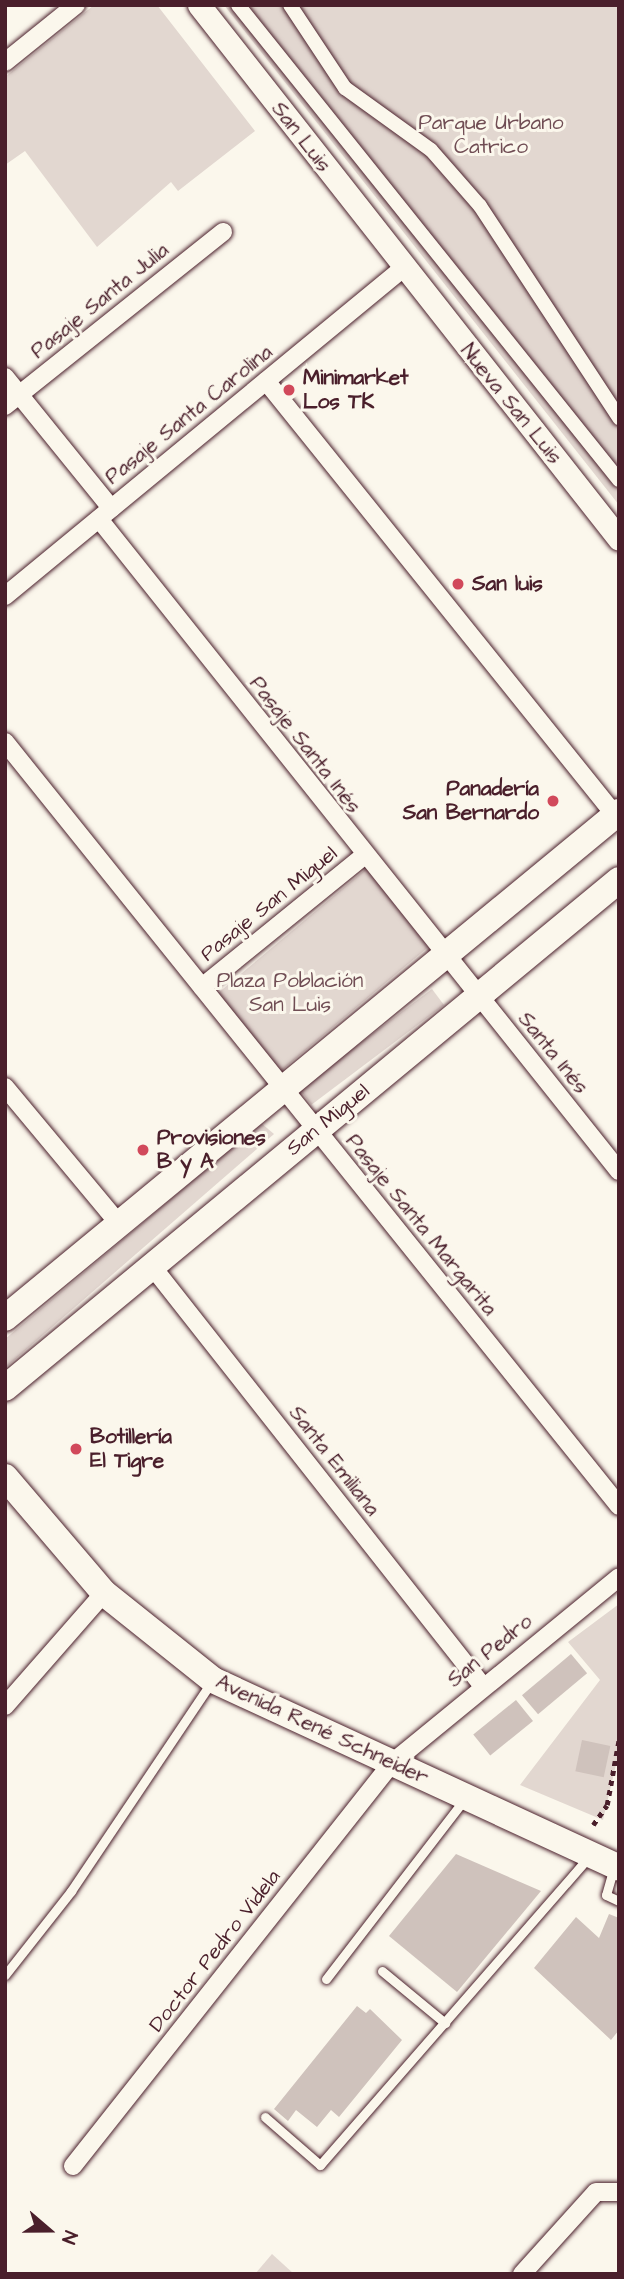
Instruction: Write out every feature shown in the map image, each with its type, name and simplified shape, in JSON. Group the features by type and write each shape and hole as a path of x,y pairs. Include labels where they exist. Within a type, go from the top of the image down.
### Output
{"main road":[{"path":"5,1318 617,813"},
{"name":"San Miguel","path":"5,1388 619,880"},
{"name":"Avenida René Schneider","path":"5,1477 104,1593 213,1680 616,1867"}],"street":[{"path":"5,62 76,5"},
{"name":"San Luis","path":"199,5 402,269"},
{"path":"238,5 619,480"},
{"path":"290,5 345,88 371,113 416,137 480,206 533,281 599,397 619,418"},
{"name":"Pasaje Santa Julia","path":"12,400 223,232"},
{"name":"Pasaje Santa Carolina","path":"5,596 402,269"},
{"name":"Nueva San Luis","path":"402,269 619,539"},
{"path":"5,377 12,400 105,514"},
{"path":"266,381 617,813"},
{"name":"Pasaje Santa Inés","path":"105,514 364,856 478,996"},
{"name":"Pasaje Santa Margarita","path":"5,742 619,1506"},
{"name":"Pasaje San Miguel","path":"202,987 364,856"},
{"name":"Santa Inés","path":"478,996 619,1171"},
{"path":"5,1087 119,1224"},
{"name":"Santa Emiliana","path":"151,1265 482,1685"},
{"name":"San Pedro","path":"392,1763 482,1685 619,1577"},
{"path":"5,1706 104,1593"},
{"name":"Doctor Pedro Videla","path":"73,2166 392,1763"},
{"path":"522,2274 596,2192 619,2192"}],"lane":[{"path":"5,1975 71,1891 213,1680"},
{"path":"326,1979 466,1798"},
{"path":"265,2117 320,2165 590,1855"},
{"path":"616,1867 606,1895 619,1901"},
{"path":"382,1971 445,2024"}],"path":[{"path":"593,1825 607,1805 619,1739"}],"green space":[{"path":"94,5 157,5 255,131 178,191 171,182 97,247 25,151 5,165 5,77"},
{"name":"Parque Urbano Catrico","path":"224,5 619,5 619,505"},
{"name":"Plaza Población San Luis","path":"367,868 431,945 280,1071 216,995"},
{"path":"432,989 444,1005 311,1105 299,1089"},
{"path":"261,1123 274,1134 5,1368 5,1339"},
{"path":"619,1604 619,1752 603,1820 520,1785 600,1680 568,1642"},
{"path":"272,2254 294,2274 255,2274"}],"building":[{"path":"571,1654 587,1673 538,1714 522,1695"},
{"path":"516,1700 533,1721 490,1756 473,1735"},
{"path":"582,1740 610,1746 604,1777 575,1771"},
{"path":"456,1854 541,1891 457,1992 389,1936"},
{"path":"609,1914 619,1918 619,2030 611,2040 534,1968 576,1917 599,1938"},
{"path":"357,2006 366,2013 370,2009 402,2040 339,2117 331,2110 317,2127 296,2110 288,2121 274,2109"}],"place":[{"name":"Minimarket Los TK","path":"289,390"},
{"name":"San luis","path":"458,584"},
{"name":"Panadería San Bernardo","path":"553,801"},
{"name":"Provisiones B y A","path":"143,1150"},
{"name":"Botillería El Tigre","path":"76,1449"}]}
